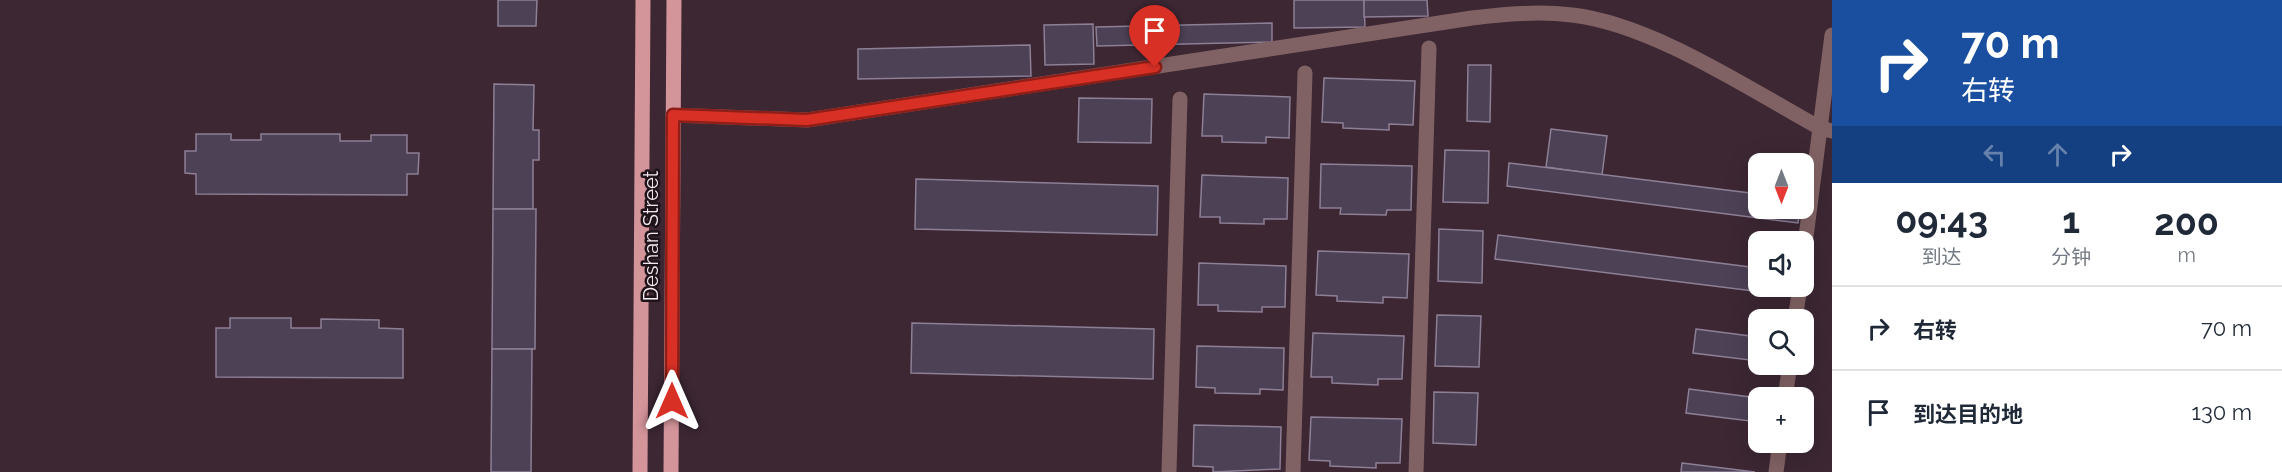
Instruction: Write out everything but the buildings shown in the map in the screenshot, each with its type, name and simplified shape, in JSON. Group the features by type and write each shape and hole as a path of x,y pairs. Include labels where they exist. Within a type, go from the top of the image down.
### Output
{"main road":[{"name":"Deshan Street","path":"640,472 643,0"},
{"name":"Deshan Street","path":"671,472 674,0"}],"street":[{"path":"673,115 807,120 1437,23 1531,12 1598,19 1643,34 1826,130"},
{"path":"1808,231 1826,130 1832,35"},
{"path":"1416,472 1429,48"},
{"path":"1293,472 1305,73"},
{"path":"1169,472 1180,99"},
{"path":"1776,472 1779,453"}],"route":[{"path":"672,401 673,115 807,120 1155,67"}]}
